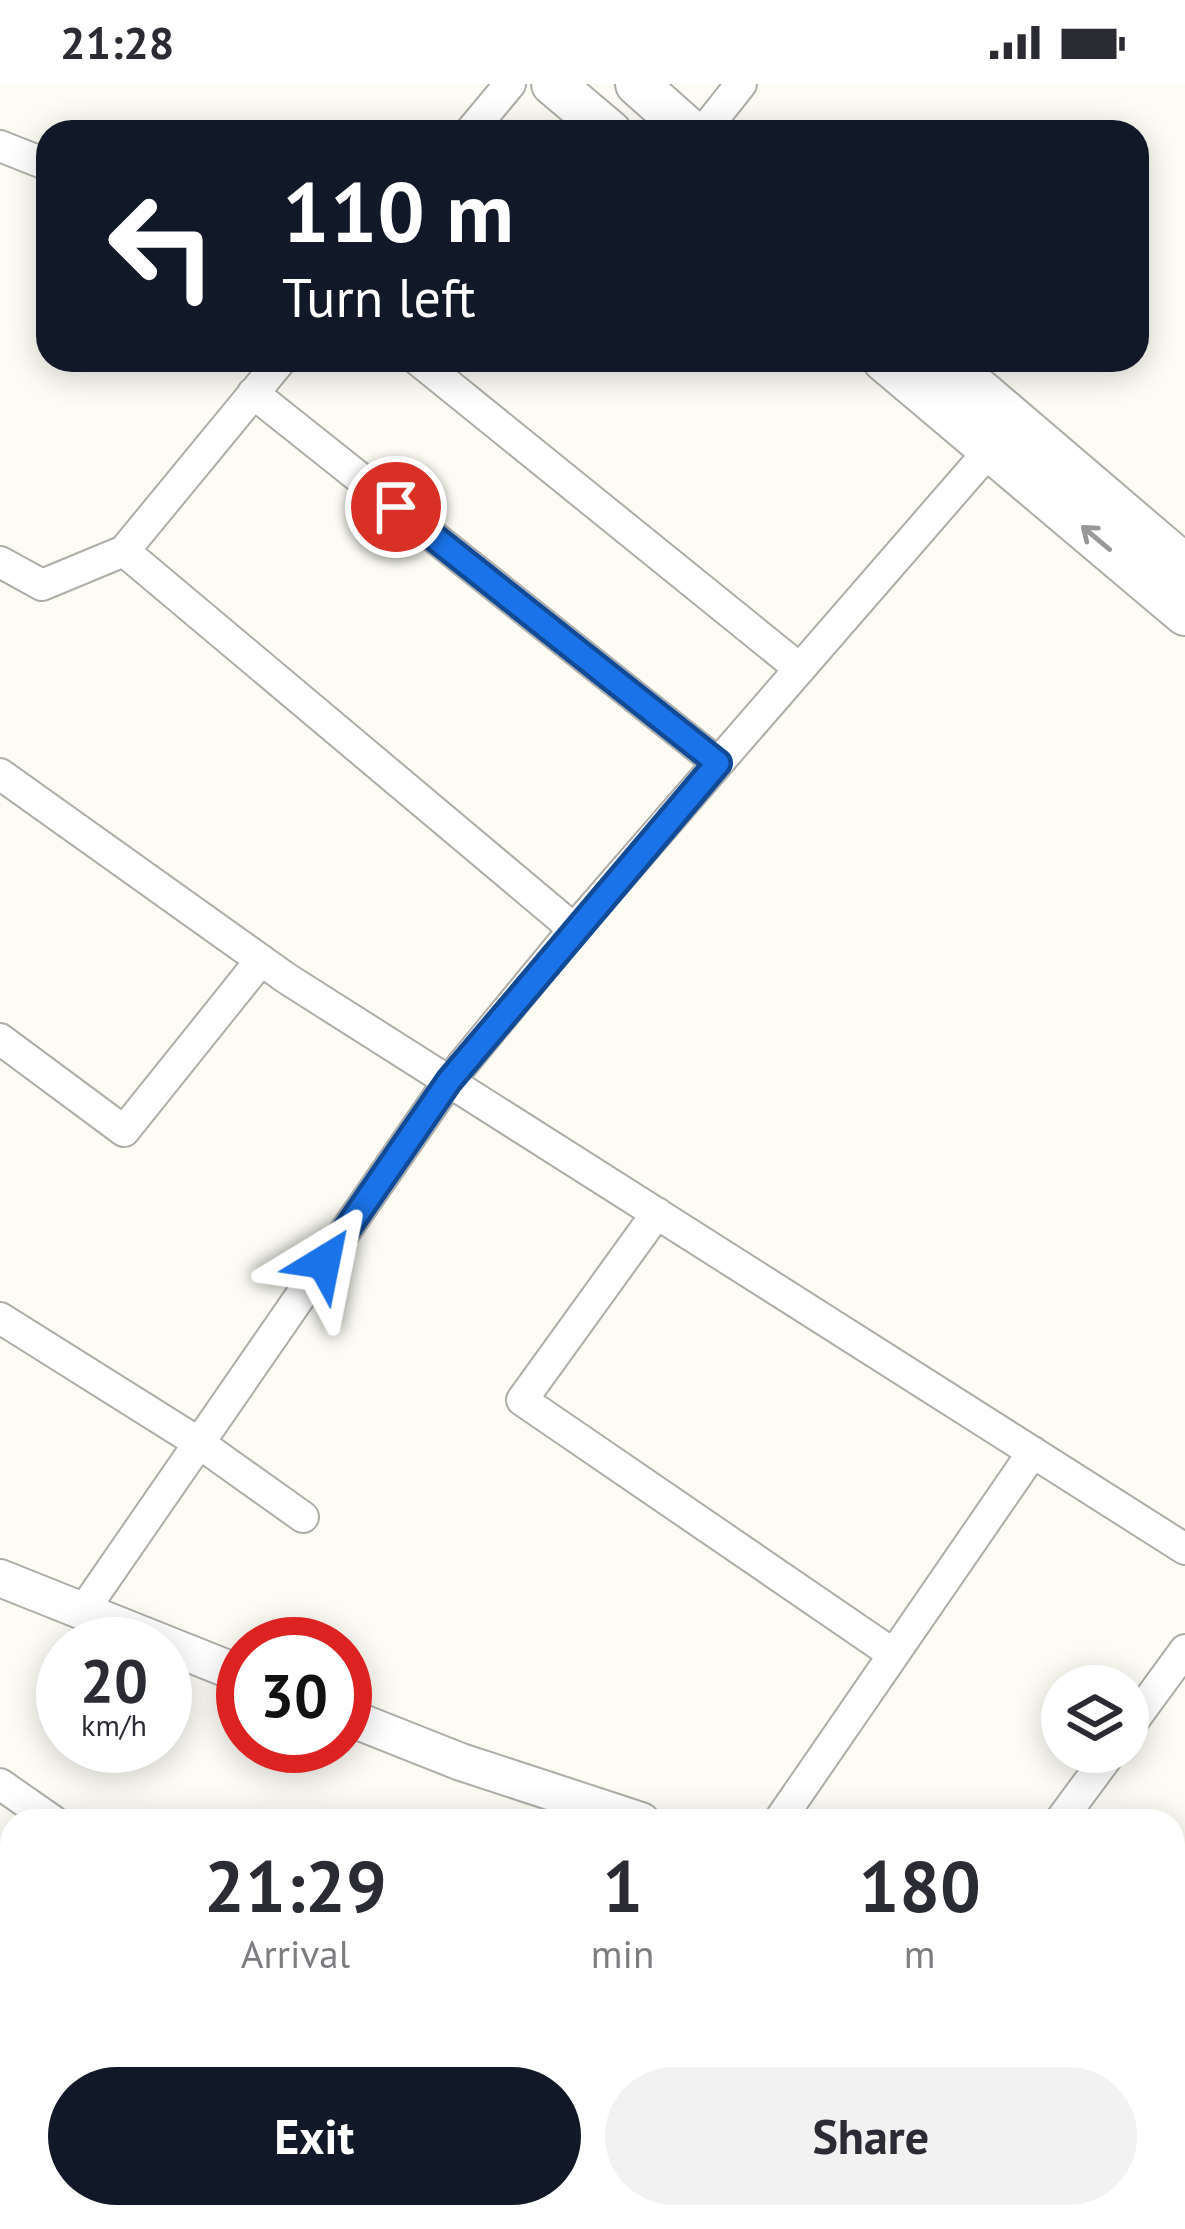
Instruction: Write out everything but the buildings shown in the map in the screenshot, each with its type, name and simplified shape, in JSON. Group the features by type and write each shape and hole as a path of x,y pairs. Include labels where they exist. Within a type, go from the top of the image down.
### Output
{"main road":[{"path":"553,84 596,120"},
{"path":"637,84 678,120"},
{"path":"903,372 1004,434 1185,566"},
{"path":"954,372 1004,434 1185,614"}],"street":[{"path":"480,120 510,84"},
{"path":"713,120 741,84"},
{"path":"0,146 36,161"},
{"path":"0,562 42,585 124,551 270,372"},
{"path":"433,372 800,669"},
{"path":"253,393 718,763"},
{"path":"83,1611 449,1081 574,929 1004,434"},
{"path":"124,551 574,929"},
{"path":"0,774 261,960 1185,1549"},
{"path":"0,1039 124,1130 261,960"},
{"path":"657,1213 522,1400 893,1654"},
{"path":"0,1318 199,1443 303,1517"},
{"path":"786,1809 1033,1452"},
{"path":"0,1578 216,1664"},
{"path":"1149,1699 1185,1650"},
{"path":"372,1727 562,1809"},
{"path":"1069,1809 1095,1773"},
{"path":"0,1784 36,1809"}],"route":[{"path":"324,1262 449,1081 718,763 396,507"}]}
